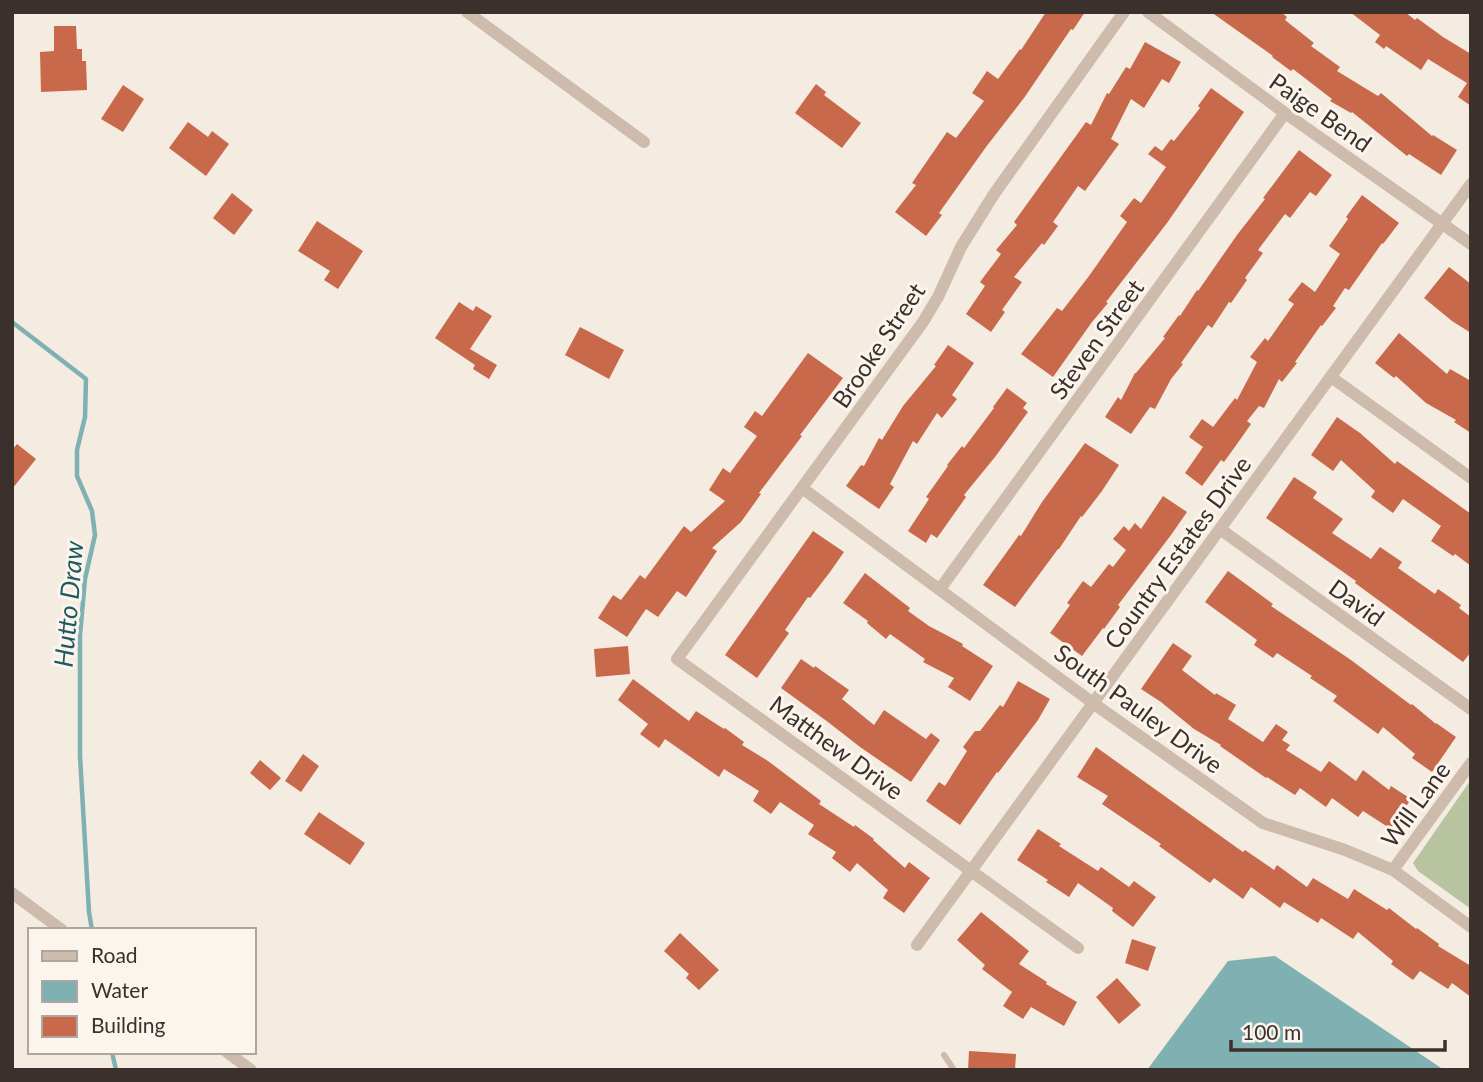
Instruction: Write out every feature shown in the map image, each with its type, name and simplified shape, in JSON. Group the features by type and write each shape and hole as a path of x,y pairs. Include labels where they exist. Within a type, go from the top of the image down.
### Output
{"street":[{"path":"467,12 644,142"},
{"name":"Brooke Street","path":"677,659 923,322 975,222 1125,12"},
{"name":"Paige Bend","path":"1148,12 1285,113 1471,244"},
{"name":"Steven Street","path":"940,589 1285,113"},
{"name":"Country Estates Drive","path":"917,945 1471,184"},
{"path":"1331,377 1471,478"},
{"name":"South Pauley Drive","path":"802,488 1263,823 1345,850 1393,870 1471,927"},
{"name":"David","path":"1220,529 1471,709"},
{"name":"Matthew Drive","path":"677,659 1078,948"},
{"name":"Will Lane","path":"1393,870 1471,763"},
{"path":"12,893 59,928"},
{"path":"230,1054 251,1070"}],"lane":[{"path":"944,1055 954,1070"}],"green space":[{"path":"1470,781 1471,909 1418,871 1413,863"}],"water":[{"path":"1275,956 1444,1070 1147,1070 1228,961"}],"building":[{"path":"1046,12 1085,12 939,213 942,215 926,236 895,212 916,185 912,183 947,132 956,138 984,101 972,93 987,71 998,79"},
{"path":"1211,12 1281,12 1287,17 1285,20 1314,43 1311,46 1340,67 1337,71 1378,96 1381,93 1432,136 1457,150 1441,175 1409,154 1407,156 1352,112 1330,101 1332,99 1293,69 1291,71"},
{"path":"1350,12 1405,12 1471,54 1471,106 1458,97 1467,83 1428,59 1421,70 1386,46 1384,49 1375,42 1380,35"},
{"path":"54,26 76,26 77,49 82,49 82,61 86,61 87,90 41,92 40,52 54,51"},
{"path":"1145,42 1181,62 1169,83 1162,79 1144,108 1131,99 1111,139 1119,144 1085,191 1078,186 1053,222 1058,226 1014,277 1022,282 1002,310 1005,312 991,332 966,314 985,286 980,282 1001,254 996,250 1017,225 1014,222 1086,122 1091,125 1107,93 1109,94 1126,67 1130,69"},
{"path":"816,84 826,92 824,95 861,123 842,148 795,113"},
{"path":"123,85 144,99 123,132 101,119"},
{"path":"1211,88 1244,112 1167,223 1053,377 1021,354 1057,308 1062,311 1089,276 1127,222 1120,216 1134,198 1141,203 1166,167 1148,154 1155,146 1162,151 1171,139 1174,141 1200,108 1198,106"},
{"path":"188,122 208,137 212,131 229,144 206,176 169,148"},
{"path":"1299,150 1332,175 1316,196 1310,192 1290,218 1285,214 1258,250 1263,253 1245,278 1247,280 1212,328 1208,325 1181,363 1183,364 1171,379 1155,409 1150,407 1131,434 1105,417 1118,397 1121,400 1135,373 1165,338 1163,337"},
{"path":"232,193 253,210 234,235 213,218"},
{"path":"1362,195 1399,223 1349,290 1345,288 1333,306 1336,308 1321,325 1295,362 1297,363 1282,382 1279,379 1264,408 1259,406 1247,421 1251,424 1224,462 1221,460 1202,486 1185,473 1203,447 1189,437 1202,419 1213,427 1235,398 1237,400 1257,362 1250,357 1265,338 1268,341 1294,304 1288,300 1302,282 1315,292 1340,254 1329,246"},
{"path":"317,221 363,251 338,289 324,280 330,271 298,251"},
{"path":"1449,267 1471,284 1471,333 1424,298"},
{"path":"459,302 473,311 476,306 492,316 470,349 497,365 489,379 473,369 475,365 435,338"},
{"path":"580,327 624,350 609,379 565,355"},
{"path":"1399,333 1447,374 1450,369 1471,381 1471,433 1454,422 1456,420 1426,403 1396,376 1394,378 1375,363"},
{"path":"948,345 974,363 952,395 957,399 942,418 937,413 917,444 913,441 890,484 894,487 879,509 846,486 861,465 864,466 879,438 882,440 903,406 936,366 934,365"},
{"path":"808,353 843,378 800,435 802,436 741,522 712,548 717,551 686,597 677,591 658,617 646,609 627,637 598,618 613,595 621,600 640,575 645,579 684,526 691,532 725,501 709,490 723,468 730,473 757,436 744,427 755,411 762,416"},
{"path":"1007,388 1027,403 1023,408 1028,412 964,495 966,497 937,538 931,534 926,543 908,531 947,465 962,446 964,448"},
{"path":"1337,417 1395,464 1397,461 1471,514 1471,566 1431,541 1441,526 1403,499 1393,513 1371,497 1375,491 1341,460 1333,471 1311,455"},
{"path":"1085,443 1119,465 1015,607 983,585 1019,535 1021,536"},
{"path":"17,444 36,459 12,489 12,450"},
{"path":"1294,477 1317,492 1313,498 1343,519 1332,533 1371,559 1380,547 1402,562 1398,568 1435,594 1438,589 1461,605 1459,608 1471,617 1471,652 1463,662 1355,583 1356,581 1266,518"},
{"path":"1163,496 1187,512 1082,656 1050,633 1083,581 1091,587 1109,564 1113,567 1126,550 1113,539 1124,526 1129,531 1135,523 1141,529"},
{"path":"813,531 844,552 785,630 789,633 757,678 725,655"},
{"path":"1228,571 1273,604 1271,606 1351,660 1456,737 1432,772 1412,758 1415,754 1383,727 1378,734 1333,701 1337,696 1310,678 1312,676 1277,653 1273,658 1254,645 1257,640 1205,602"},
{"path":"865,573 910,608 908,611 963,644 962,646 993,666 970,701 948,687 954,678 923,662 925,659 890,634 886,639 867,623 868,621 843,603"},
{"path":"1173,643 1192,656 1182,670 1215,695 1216,693 1236,705 1228,719 1263,742 1276,724 1288,732 1282,740 1290,745 1286,750 1321,772 1329,761 1356,781 1363,770 1389,790 1391,786 1411,799 1391,829 1363,811 1358,817 1332,798 1326,807 1300,788 1295,795 1194,729 1141,689"},
{"path":"628,646 630,674 596,677 594,649"},
{"path":"801,659 849,690 842,699 874,725 884,710 926,739 931,733 940,740 911,782 781,688"},
{"path":"633,679 689,721 696,711 725,728 744,742 742,745 821,801 819,804 874,839 905,868 909,862 930,878 904,913 883,898 888,890 857,863 850,872 832,858 836,852 808,834 814,825 780,802 771,814 753,801 759,791 724,769 719,777 665,739 659,748 640,734 648,724 618,700"},
{"path":"1018,681 1050,699 1038,720 960,825 926,801 939,782 945,786 967,751 963,747 975,731 980,731 1000,705 1003,707"},
{"path":"1096,747 1243,852 1245,850 1274,870 1277,865 1307,887 1313,878 1348,899 1354,889 1387,910 1389,908 1439,944 1438,946 1471,966 1471,997 1452,983 1448,989 1420,971 1413,980 1391,964 1393,961 1358,932 1353,939 1321,918 1318,923 1284,902 1280,908 1251,887 1243,899 1214,878 1210,883 1159,846 1161,844 1102,804 1108,796 1077,777"},
{"path":"303,754 319,766 301,792 285,781"},
{"path":"260,760 281,778 270,790 250,773"},
{"path":"319,812 365,843 350,865 304,834"},
{"path":"1038,829 1098,871 1101,867 1129,887 1134,881 1156,897 1133,927 1112,911 1113,908 1078,883 1069,897 1017,860"},
{"path":"981,912 1029,951 1019,964 1077,1002 1064,1026 1031,1007 1023,1019 1003,1006 1012,992 982,969 985,965 957,940"},
{"path":"680,933 719,970 699,990 686,978 689,974 664,951"},
{"path":"1132,939 1156,947 1148,971 1125,963"},
{"path":"1117,978 1141,1005 1119,1024 1096,997"},
{"path":"969,1051 1016,1054 1015,1070 968,1070"}],"waterway":[{"name":"Hutto Draw","path":"12,322 86,379 85,417 77,450 77,476 92,511 95,535 85,579 80,635 80,756 92,928"},
{"name":"Hutto Draw","path":"112,1054 116,1070"}]}
